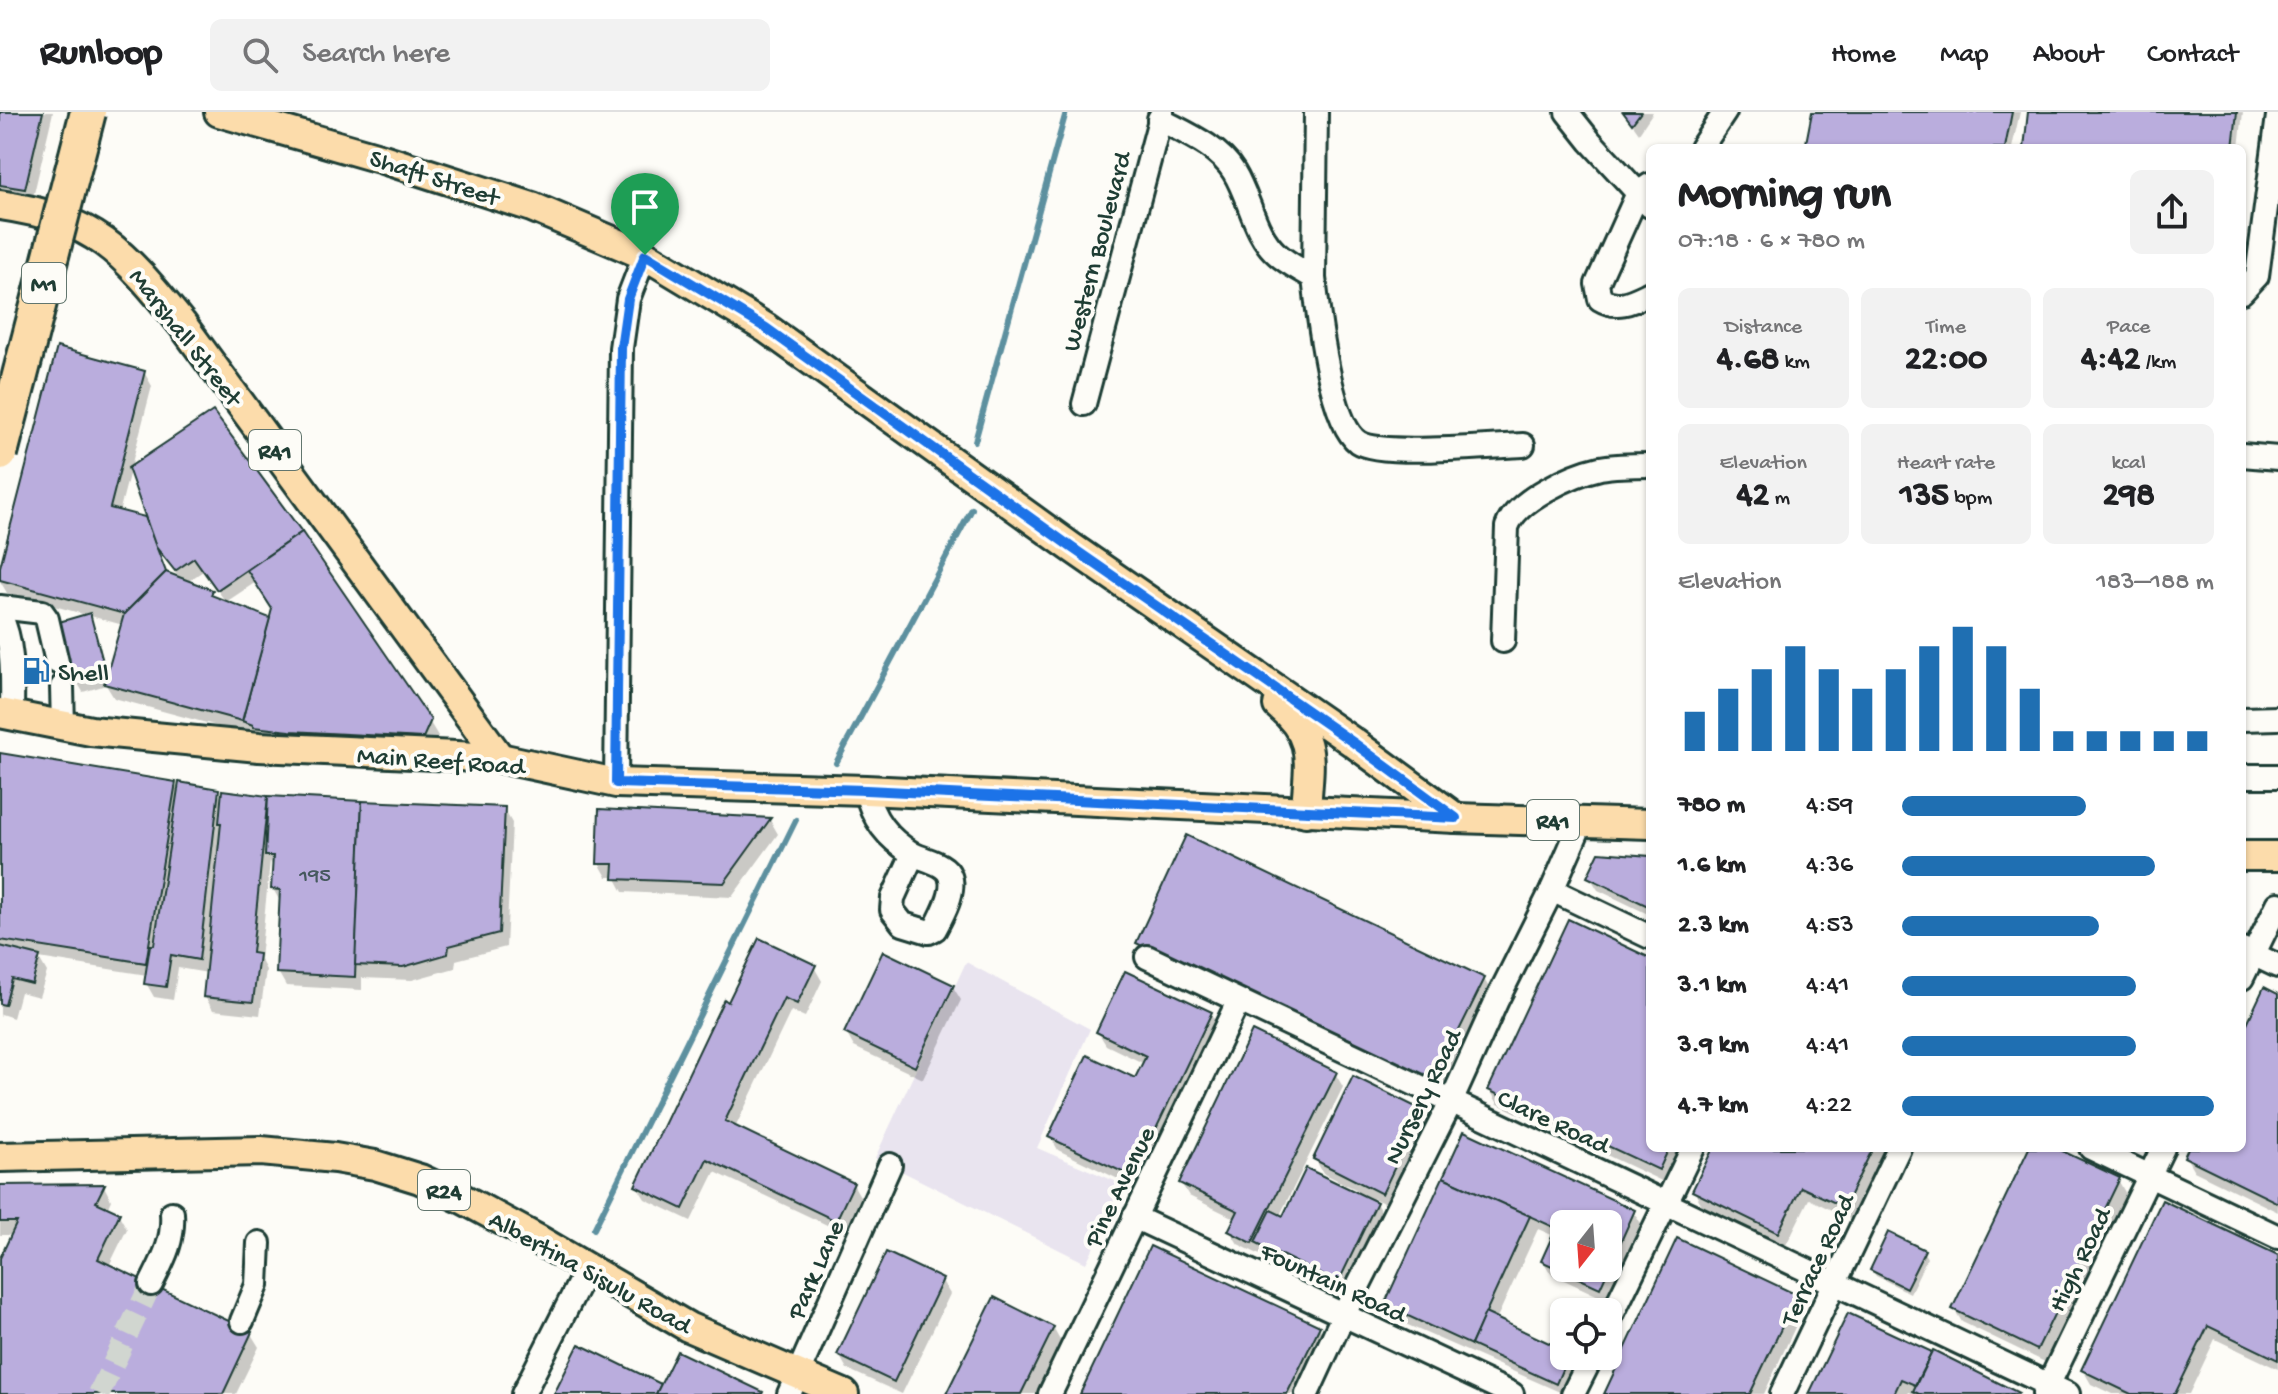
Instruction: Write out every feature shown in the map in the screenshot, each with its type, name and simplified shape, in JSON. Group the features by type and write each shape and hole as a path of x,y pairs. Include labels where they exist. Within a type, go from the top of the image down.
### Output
{"highway":[{"name":"M1","path":"0,384 77,112"},
{"name":"M1","path":"0,453 88,112"}],"main road":[{"name":"Shaft Street","path":"219,112 383,159 532,207 645,255 766,328 1456,818"},
{"name":"Marshall Street","path":"0,205 51,215 89,231 105,241 144,278 182,324 500,758"},
{"path":"1233,660 1251,684 1302,728 1308,750 1306,812"},
{"name":"Main Reef Road","path":"8,718 259,747 500,758 616,783 866,790 1306,812 1646,824"},
{"path":"2246,856 2278,856"},
{"name":"Albertina Sisulu Road","path":"0,1157 261,1151 375,1165 420,1179 448,1192 794,1384 844,1394"}],"street":[{"path":"1316,112 1314,278 1332,385 1345,427 1357,441 1372,448 1523,445"},
{"path":"1567,112 1590,141 1646,194 1598,278 1600,299 1611,305 1631,302 1646,295"},
{"path":"1704,144 1725,112"},
{"path":"1160,116 1224,160 1234,172 1266,242 1276,253 1314,278"},
{"name":"Western Boulevard","path":"1084,404 1160,116"},
{"path":"2246,288 2257,276 2278,116"},
{"path":"0,410 51,215"},
{"path":"616,783 621,348 628,299 645,255"},
{"path":"2246,455 2278,458"},
{"path":"1503,641 1507,527 1515,512 1542,493 1585,472 1619,465 1646,465"},
{"path":"0,607 42,612 47,619 57,662"},
{"path":"0,615 12,674 8,718"},
{"path":"62,687 63,726"},
{"path":"2246,719 2278,718"},
{"path":"2246,776 2278,776"},
{"path":"866,790 876,822 913,854"},
{"name":"Nursery Road","path":"1307,1394 1451,1102 1582,821"},
{"path":"1552,890 1646,935"},
{"path":"2278,904 2248,952 2278,966"},
{"name":"Clare Road","path":"1147,957 1837,1283 2053,1391"},
{"name":"Pine Avenue","path":"1050,1394 1238,1002"},
{"path":"1620,1298 1691,1152"},
{"name":"Terrace Road","path":"1782,1394 1897,1152"},
{"path":"2099,1152 2278,1237"},
{"name":"High Road","path":"2053,1391 2161,1152"},
{"name":"Park Lane","path":"794,1384 890,1165"},
{"path":"151,1284 170,1247 174,1230 172,1213"},
{"name":"Fountain Road","path":"1134,1217 1512,1394"},
{"path":"242,1321 257,1285 259,1243"},
{"path":"523,1394 587,1268"},
{"path":"1573,1394 1585,1370"}],"shaded area":[{"path":"966,962 1090,1029 1037,1148 1124,1185 1086,1263 875,1158"}],"building":[{"path":"0,112 43,112 25,189 0,185"},
{"path":"1623,112 1641,112 1632,124"},
{"path":"1812,112 2012,112 2006,144 1806,144"},
{"path":"2028,112 2237,112 2233,144 2024,144"},
{"path":"57,347 145,371 110,508 145,517 166,572 124,614 0,580 0,567"},
{"path":"213,411 302,532 217,590 194,558 175,571 156,547 128,468"},
{"path":"302,532 431,720 423,738 290,731 253,727 242,721 272,609 247,570"},
{"path":"166,572 213,590 211,595 270,618 242,721 104,684 124,614"},
{"path":"90,613 106,673 75,683 59,622"},
{"path":"0,753 176,782 146,963 0,940"},
{"path":"179,782 219,789 199,960 171,955 166,987 144,984 150,945 154,945"},
{"path":"222,790 268,796 252,953 259,954 253,1002 203,997"},
{"path":"268,796 362,801 355,977 276,973 280,890 271,889 273,856 265,856"},
{"path":"362,801 505,807 499,933 449,946 448,954 403,967 355,965"},
{"path":"599,809 771,818 724,883 613,879 614,864 597,864"},
{"path":"1186,835 1485,978 1433,1083 1136,943"},
{"path":"1599,852 1646,856 1646,905 1587,877"},
{"path":"1568,919 1646,956 1646,1152 1667,1152 1659,1170 1488,1090"},
{"path":"759,938 816,965 797,1004 784,998 725,1121 854,1183 836,1221 707,1159 683,1209 635,1186 724,999 728,1002"},
{"path":"0,946 40,956 32,984 12,979 5,1005 0,1004"},
{"path":"883,951 954,985 915,1067 844,1033"},
{"path":"1125,971 1212,1012 1133,1177 1048,1137 1087,1055 1135,1078 1146,1056 1096,1032"},
{"path":"2264,987 2278,994 2278,1203 2184,1157 2186,1152 2246,1152 2246,1025"},
{"path":"1252,1031 1337,1072 1252,1243 1228,1231 1238,1211 1179,1183"},
{"path":"1353,1076 1422,1110 1382,1194 1313,1159"},
{"path":"1464,1131 1635,1210 1622,1239 1622,1210 1550,1210 1550,1225 1443,1177"},
{"path":"1711,1152 1871,1152 1844,1207 1801,1187 1778,1233 1692,1191"},
{"path":"2027,1152 2065,1152 2120,1178 2037,1350 1952,1309"},
{"path":"1306,1168 1377,1202 1338,1283 1255,1242 1271,1210 1283,1216"},
{"path":"1443,1177 1530,1216 1471,1345 1384,1305"},
{"path":"105,1184 96,1202 120,1213 98,1259 252,1332 223,1394 0,1394 0,1258 17,1222 0,1222 0,1185"},
{"path":"2162,1200 2278,1255 2278,1360 2208,1326 2175,1394 2131,1394 2081,1370"},
{"path":"1888,1232 1925,1250 1906,1288 1870,1270"},
{"path":"1677,1238 1797,1295 1750,1394 1604,1394 1615,1370 1622,1370 1622,1356"},
{"path":"1550,1241 1550,1265 1541,1261"},
{"path":"1150,1246 1320,1326 1287,1394 1080,1394"},
{"path":"886,1252 943,1279 894,1382 837,1355"},
{"path":"1587,1282 1603,1282 1600,1288"},
{"path":"994,1297 1054,1327 1021,1394 946,1394"},
{"path":"1485,1313 1550,1343 1550,1370 1562,1370 1556,1384 1471,1345"},
{"path":"1848,1313 1932,1352 1915,1385 1901,1379 1894,1394 1809,1394"},
{"path":"579,1344 661,1384 656,1394 554,1394"},
{"path":"1933,1350 2019,1393 1919,1394 1913,1391"},
{"path":"677,1351 763,1392 656,1394"}],"waterway":[{"path":"975,441 1066,112"},
{"path":"836,763 972,509"},
{"path":"594,1229 796,820"}],"tunnel":[{"path":"99,1394 151,1284"}],"place":[{"name":"Shell","path":"36,671"}],"route":[{"path":"645,255 766,328 1456,818 866,790 616,783 621,348 628,299 645,255"}]}
